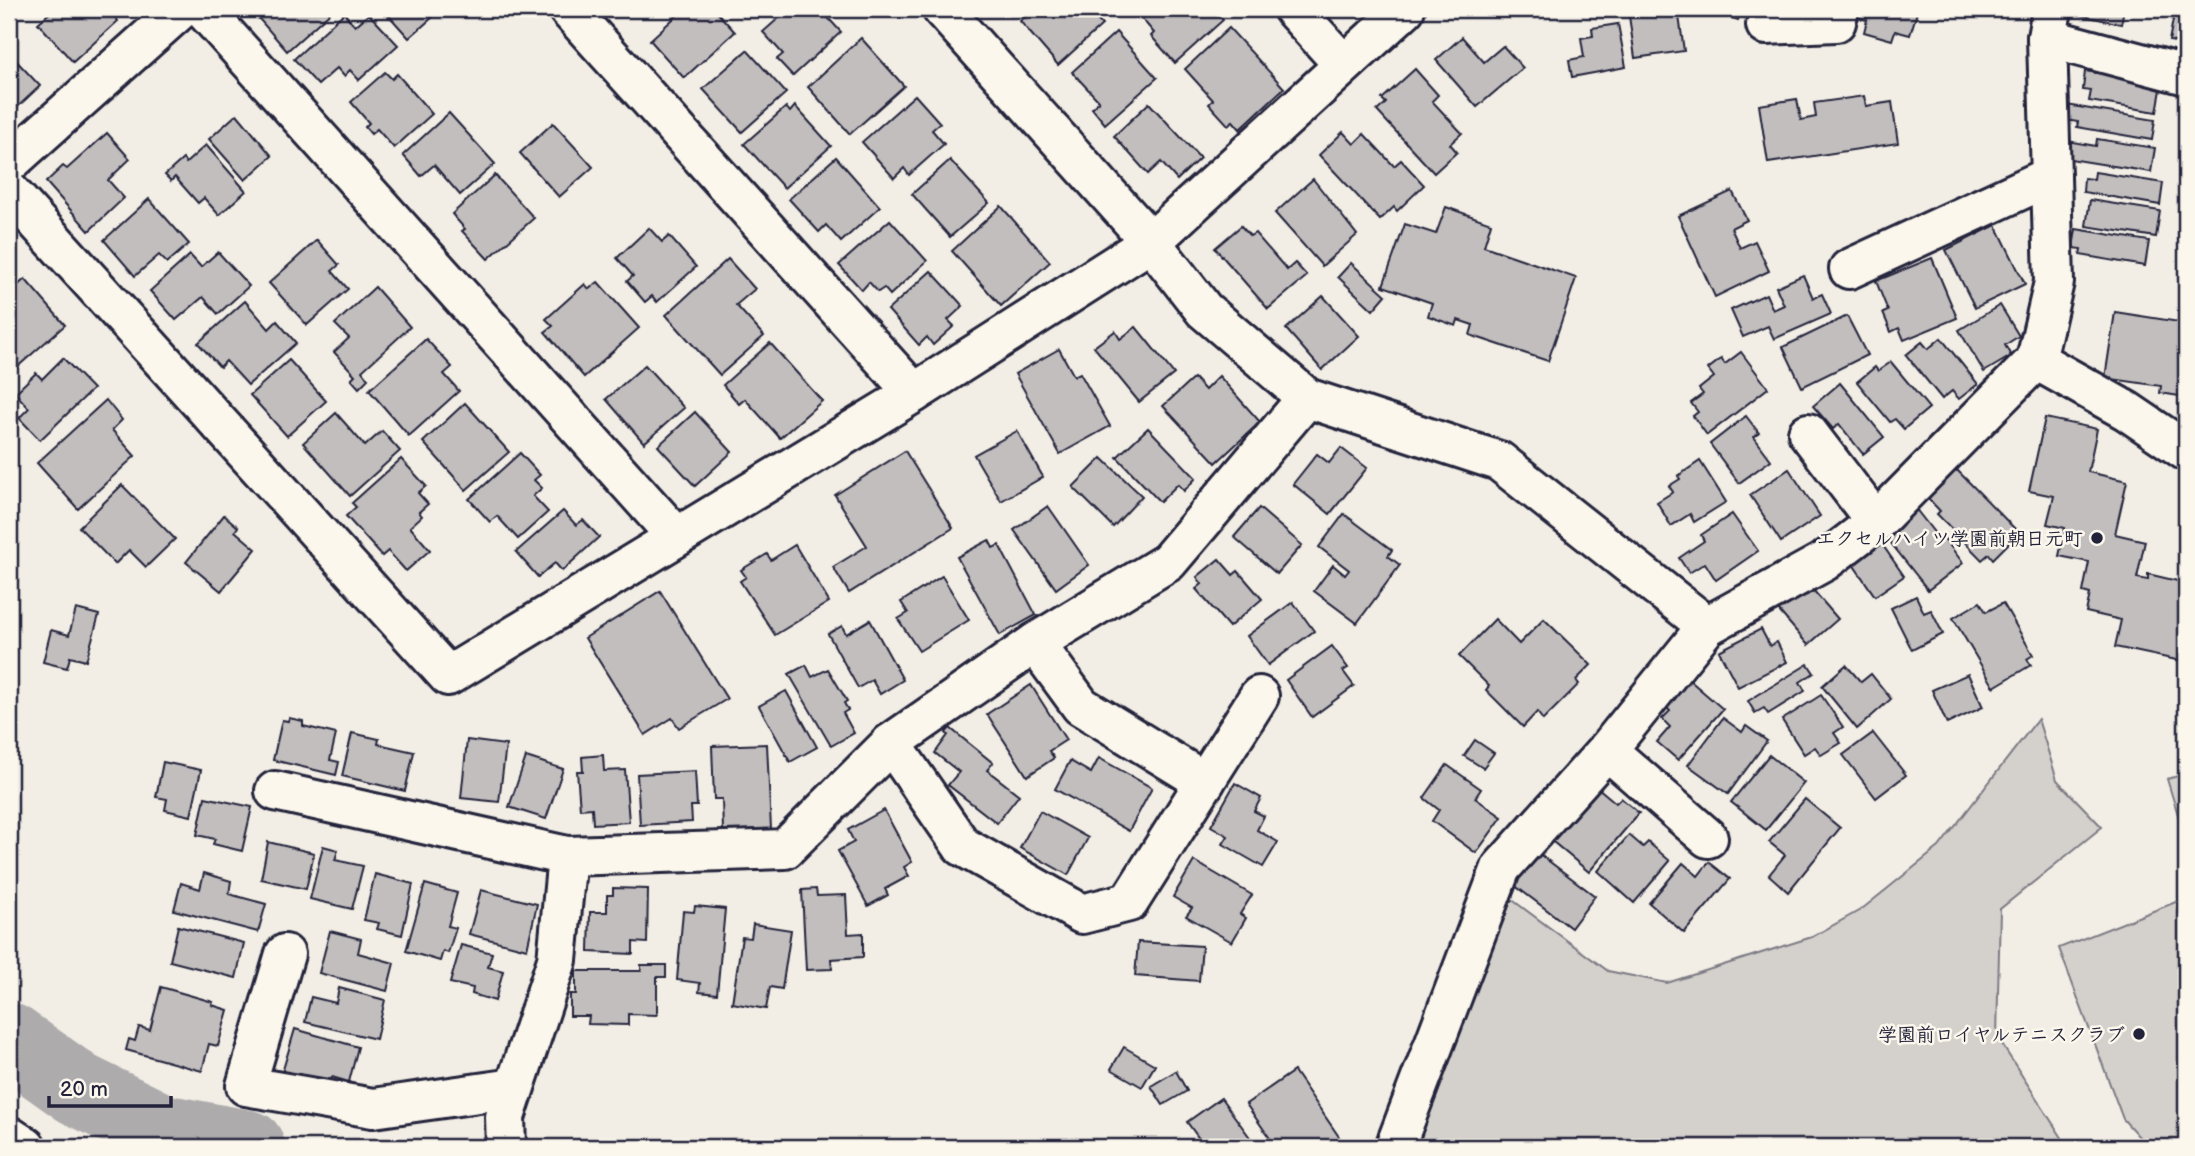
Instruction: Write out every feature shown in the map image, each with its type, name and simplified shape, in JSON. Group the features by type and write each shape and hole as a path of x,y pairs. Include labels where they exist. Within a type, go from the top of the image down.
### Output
{"street":[{"path":"9,163 181,9"},
{"path":"203,9 676,536"},
{"path":"568,9 914,393"},
{"path":"942,9 1152,242 1204,310 1307,398 1499,461 1707,626"},
{"path":"1293,9 1343,64"},
{"path":"9,191 448,676 914,393 1152,242 1405,9"},
{"path":"1766,25 1836,22 1839,9"},
{"path":"1395,1147 1502,868 1607,750 1707,626 1825,561 1876,522 2036,360 2054,282 2050,23 2186,75"},
{"path":"1849,269 2052,176"},
{"path":"2036,360 2127,411 2186,451"},
{"path":"275,791 568,856 785,849 891,743 1035,643 1168,562 1307,398"},
{"path":"1808,433 1876,522"},
{"path":"1035,643 1081,706 1205,782"},
{"path":"891,743 962,846 1082,914 1129,902 1259,696"},
{"path":"1607,750 1708,838"},
{"path":"285,954 246,1086 373,1108 508,1117 557,960 568,856"},
{"path":"9,1136 26,1147"}],"shaded area":[{"path":"2038,719 2057,780 2102,827 2000,909 1997,1037 2068,1147 1408,1147 1507,896 1608,971 1667,983 1812,937 1862,909 1939,847"},
{"path":"2186,774 2186,841 2167,779"},
{"name":"学園前ロイヤルテニスクラブ","path":"2186,898 2186,1143 2174,1147 2148,1147 2123,1119 2059,948"}],"building":[{"path":"54,9 121,9 113,15 118,21 73,62 38,23"},
{"path":"257,9 334,9 287,51 253,12"},
{"path":"383,9 442,9 409,38"},
{"path":"684,9 714,9 735,32 684,78 650,40"},
{"path":"789,9 820,9 841,32 793,76 777,59 783,54 763,32"},
{"path":"1034,9 1087,9 1102,25 1058,65 1020,21"},
{"path":"1144,9 1213,9 1223,20 1175,63 1151,36 1154,33 1138,14"},
{"path":"1628,9 1678,9 1684,51 1635,58"},
{"path":"1715,9 1755,9 1752,17 1740,13 1738,20 1714,12"},
{"path":"1861,9 1918,9 1910,35 1895,31 1892,40 1864,32 1867,20 1858,18"},
{"path":"2076,9 2124,9 2121,24 2075,14"},
{"path":"2175,9 2186,9 2186,44 2169,41"},
{"path":"344,13 355,26 369,14 398,45 359,80 350,70 344,76 337,68 318,85 294,59"},
{"path":"1618,24 1626,67 1572,77 1569,60 1584,57 1581,38 1593,36 1592,28"},
{"path":"1229,28 1284,88 1240,129 1233,121 1228,125 1209,104 1213,100 1185,69"},
{"path":"1116,32 1157,78 1105,124 1092,108 1099,101 1072,72"},
{"path":"1462,37 1484,62 1503,46 1523,68 1477,107 1436,60"},
{"path":"861,38 904,86 850,134 808,87"},
{"path":"747,50 786,93 742,132 703,89"},
{"path":"9,53 40,86 9,115"},
{"path":"1415,69 1438,95 1432,101 1462,133 1450,144 1457,152 1434,173 1377,111 1386,103 1382,99"},
{"path":"2085,71 2162,84 2157,112 2089,101 2091,91 2083,90"},
{"path":"385,72 392,79 397,74 432,114 394,148 377,129 371,134 365,127 369,123 351,102"},
{"path":"915,95 940,123 932,130 944,144 909,175 904,168 894,178 862,142"},
{"path":"1864,96 1866,106 1892,102 1898,143 1768,163 1759,105 1797,99 1801,120 1816,117 1814,103"},
{"path":"1149,103 1200,158 1177,180 1161,162 1148,174 1114,136"},
{"path":"2061,104 2155,120 2152,140 2077,127 2078,122 2059,119"},
{"path":"795,106 831,146 784,188 744,144 786,107 790,112"},
{"path":"449,113 495,164 460,195 434,165 421,176 403,155"},
{"path":"237,114 272,156 245,180 209,139"},
{"path":"553,123 593,167 559,197 520,153"},
{"path":"1343,132 1354,144 1364,134 1394,166 1401,160 1424,185 1397,211 1394,207 1380,220 1319,155"},
{"path":"107,133 130,159 108,180 124,198 89,231 46,182 63,166 67,169"},
{"path":"2097,139 2155,148 2151,172 2064,158 2067,141 2096,146"},
{"path":"206,145 246,191 219,215 204,198 198,203 175,177 171,181 165,175 183,159 186,163"},
{"path":"836,157 880,207 841,242 826,225 819,232 789,199"},
{"path":"950,160 989,203 950,237 912,194"},
{"path":"2095,172 2163,183 2160,205 2083,192 2084,178 2094,179"},
{"path":"495,175 534,218 488,259 462,231 465,229 452,214"},
{"path":"1313,179 1357,235 1322,266 1275,213"},
{"path":"1732,191 1747,220 1731,228 1740,248 1755,241 1769,271 1715,297 1678,216"},
{"path":"149,199 189,244 167,263 159,255 135,276 104,240"},
{"path":"2090,200 2160,211 2156,237 2086,226"},
{"path":"1001,206 1050,262 1001,306 952,251"},
{"path":"1446,207 1491,223 1484,246 1576,278 1548,361 1470,335 1473,325 1458,320 1456,326 1428,316 1432,303 1383,286 1405,224 1436,234"},
{"path":"890,220 927,261 890,295 884,288 878,292 869,282 862,290 839,265"},
{"path":"1996,225 2025,284 1975,308 1946,250"},
{"path":"1241,226 1250,236 1255,233 1287,270 1295,263 1307,276 1268,309 1215,248"},
{"path":"649,228 662,242 669,236 696,267 657,302 652,296 645,302 627,281 633,276 617,258"},
{"path":"2076,229 2149,241 2145,266 2080,255 2081,249 2073,248"},
{"path":"317,240 339,265 332,271 348,289 307,325 269,283"},
{"path":"218,252 249,286 218,314 203,297 176,320 150,291 190,255 201,267"},
{"path":"1932,258 1957,318 1904,340 1899,328 1891,332 1883,313 1888,311 1876,281"},
{"path":"728,259 755,289 736,305 764,336 720,375 666,315"},
{"path":"1351,263 1386,295 1373,310 1338,277"},
{"path":"931,271 963,306 948,320 954,326 933,345 927,337 919,345 888,310"},
{"path":"1803,275 1813,298 1822,294 1831,314 1774,339 1768,326 1743,337 1731,310 1766,294 1773,310 1784,305 1776,287"},
{"path":"25,279 65,325 15,369 9,361 9,293"},
{"path":"598,282 639,328 584,377 545,332 553,326 546,319 585,284 589,289"},
{"path":"375,287 410,327 362,371 368,379 359,388 351,379 355,375 334,352 349,338 335,324"},
{"path":"1323,296 1359,336 1322,370 1286,329"},
{"path":"245,301 269,329 277,321 296,343 248,385 226,361 220,367 198,343"},
{"path":"2000,305 2019,336 2005,345 2011,356 1984,372 1959,330"},
{"path":"2115,312 2186,323 2186,397 2160,393 2161,386 2105,378"},
{"path":"1847,316 1867,355 1802,387 1783,347"},
{"path":"1136,327 1174,374 1139,402 1094,347 1115,331 1120,339"},
{"path":"1941,338 1978,384 1959,399 1952,391 1942,399 1906,355 1922,342 1928,349"},
{"path":"426,339 452,367 444,374 459,391 409,436 369,390"},
{"path":"770,343 822,401 780,438 745,399 739,404 723,385"},
{"path":"1059,349 1074,376 1080,373 1110,426 1060,454 1015,374"},
{"path":"1741,352 1768,388 1707,435 1693,416 1698,412 1691,403 1703,394 1699,389 1714,377 1708,369 1721,359 1725,364"},
{"path":"63,358 93,389 40,440 19,418 29,408 15,393 36,373 42,379"},
{"path":"289,360 326,401 287,436 250,395"},
{"path":"1891,362 1929,408 1904,429 1895,419 1890,422 1857,382 1875,367 1878,371"},
{"path":"645,365 684,408 644,443 606,399"},
{"path":"1219,376 1260,422 1216,463 1163,406 1194,378 1205,390"},
{"path":"1840,383 1884,437 1863,454 1839,424 1833,429 1813,406"},
{"path":"106,400 122,420 112,430 135,456 78,509 37,463"},
{"path":"465,403 509,452 466,490 423,442"},
{"path":"695,412 732,452 695,486 658,446"},
{"path":"336,413 365,446 382,431 400,451 350,496 303,443"},
{"path":"1746,416 1759,433 1754,437 1771,460 1739,483 1710,444"},
{"name":"エクセルハイツ学園前朝日元町","path":"2045,418 2097,429 2088,472 2127,481 2115,534 2145,541 2137,578 2148,580 2148,574 2186,583 2186,662 2115,647 2121,620 2086,612 2090,594 2083,592 2089,562 2059,556 2065,528 2047,524 2054,496 2029,491"},
{"path":"1148,428 1196,478 1184,491 1178,484 1160,502 1117,457"},
{"path":"1017,431 1043,477 1001,501 974,455"},
{"path":"1341,448 1367,468 1330,514 1293,484 1317,454 1329,463"},
{"path":"905,451 953,528 849,593 833,567 867,546 835,495"},
{"path":"520,453 540,475 534,480 542,488 533,496 548,512 518,539 497,516 490,522 469,499"},
{"path":"1102,458 1142,496 1113,527 1073,487"},
{"path":"401,459 426,486 418,493 428,504 419,512 422,516 410,527 430,550 406,571 388,551 382,556 346,516 356,507 352,503"},
{"path":"1700,461 1726,502 1694,522 1690,514 1671,526 1657,502 1673,492 1669,486 1680,479 1678,476"},
{"path":"1955,468 2019,533 1993,559 1989,554 1982,560 1937,514 1940,511 1926,496"},
{"path":"1789,469 1820,516 1781,542 1750,495"},
{"path":"122,485 175,539 146,567 129,550 115,564 79,527"},
{"path":"1048,506 1089,565 1056,589 1014,530"},
{"path":"1259,508 1302,545 1277,574 1234,537"},
{"path":"1915,508 1940,540 1943,537 1963,563 1928,590 1883,533"},
{"path":"563,511 576,525 583,520 599,537 562,571 555,563 538,577 516,552"},
{"path":"1344,514 1392,550 1388,556 1400,565 1357,623 1314,591 1333,565 1345,575 1349,570 1319,547"},
{"path":"1732,514 1758,551 1716,580 1705,563 1689,573 1679,558 1704,541 1701,535"},
{"path":"224,515 238,527 235,531 256,549 221,591 186,562"},
{"path":"1877,537 1904,576 1875,596 1848,557"},
{"path":"989,540 993,548 999,545 1036,615 1000,635 957,557"},
{"path":"795,545 829,602 775,635 740,581 746,577 741,570 767,554 771,560"},
{"path":"1219,559 1233,575 1238,571 1262,599 1229,627 1196,589 1202,584 1197,577"},
{"path":"942,576 969,620 919,651 898,619 908,613 901,602"},
{"path":"1797,583 1807,595 1813,590 1838,619 1808,645 1773,604"},
{"path":"660,591 727,699 679,728 672,718 645,735 585,638"},
{"path":"1916,596 1924,613 1931,610 1943,634 1912,650 1891,608"},
{"path":"1293,602 1314,631 1268,665 1247,636"},
{"path":"1980,602 1986,612 2003,603 2033,655 2027,659 2031,665 1994,687 1953,618"},
{"path":"76,609 99,615 86,661 70,657 67,668 43,662 51,630 69,635"},
{"path":"1495,619 1519,644 1544,619 1591,665 1576,680 1579,684 1543,720 1537,712 1523,727 1486,690 1489,686 1459,656"},
{"path":"870,620 903,680 880,694 872,680 858,688 828,634 842,626 846,634"},
{"path":"1761,629 1770,646 1777,642 1787,662 1738,687 1719,651"},
{"path":"1332,646 1348,668 1343,671 1354,686 1312,717 1286,680"},
{"path":"1808,664 1814,673 1800,682 1805,691 1768,714 1764,708 1755,713 1748,701"},
{"path":"806,665 812,677 828,669 847,701 844,703 848,710 843,713 854,733 831,746 789,674"},
{"path":"1846,665 1861,682 1871,674 1891,699 1857,729 1822,686"},
{"path":"1968,674 1983,707 1947,724 1932,690"},
{"path":"1687,678 1723,709 1678,760 1657,742 1670,727 1662,719 1670,711 1664,705"},
{"path":"1031,685 1066,740 1049,751 1054,758 1027,776 987,714"},
{"path":"786,691 817,747 790,762 759,706"},
{"path":"1821,695 1843,727 1834,733 1841,743 1821,755 1815,747 1804,754 1782,720"},
{"path":"289,718 303,721 303,726 336,734 330,760 339,762 336,775 273,760 282,720 288,721"},
{"path":"1723,718 1742,732 1746,726 1767,741 1728,794 1688,765"},
{"path":"950,728 993,763 987,770 1019,795 997,823 948,785 959,772 935,753"},
{"path":"352,733 379,739 378,744 414,752 405,791 342,776"},
{"path":"1873,733 1906,775 1876,798 1843,755"},
{"path":"467,740 506,745 499,802 461,798"},
{"path":"1475,740 1494,753 1483,768 1464,756"},
{"path":"767,744 771,829 723,831 722,799 714,799 712,746"},
{"path":"603,755 604,771 625,770 629,822 593,824 592,808 580,809 577,771 583,771 582,757"},
{"path":"1769,755 1804,783 1766,830 1731,802"},
{"path":"526,757 563,769 546,819 509,807"},
{"path":"1099,758 1152,788 1129,831 1055,789 1070,761 1091,773"},
{"path":"163,762 201,770 191,816 165,810 167,799 156,797"},
{"path":"1447,765 1481,789 1475,798 1502,817 1476,853 1432,821 1439,810 1424,798"},
{"path":"695,771 697,806 691,806 692,822 640,825 637,774"},
{"path":"1235,783 1261,798 1254,811 1264,816 1257,830 1278,842 1263,867 1223,844 1228,836 1211,826"},
{"path":"1597,787 1616,803 1621,798 1639,813 1589,872 1552,841"},
{"path":"205,797 252,807 242,851 213,844 215,839 197,835"},
{"path":"1805,799 1840,828 1788,892 1769,875 1785,855 1769,842"},
{"path":"884,810 912,862 904,867 909,876 885,889 888,895 868,906 838,851 854,842 848,830"},
{"path":"1040,811 1088,838 1068,875 1020,848"},
{"path":"1629,835 1643,847 1648,842 1670,861 1634,903 1598,871"},
{"path":"268,842 314,853 306,889 261,879"},
{"path":"323,846 338,850 335,860 363,866 352,909 310,899"},
{"path":"1538,853 1595,896 1571,928 1514,885"},
{"path":"1194,861 1252,895 1240,914 1246,918 1232,942 1186,916 1192,908 1173,897"},
{"path":"1709,862 1730,879 1684,933 1649,903 1683,863 1698,876"},
{"path":"204,873 231,881 229,894 266,904 258,932 174,910 181,883 200,889"},
{"path":"375,874 413,884 402,935 377,929 379,923 364,920"},
{"path":"425,884 457,893 448,926 456,928 448,953 443,951 440,961 406,951"},
{"path":"613,888 648,889 647,943 633,942 633,954 589,952 590,912 607,912 607,895 613,895"},
{"path":"816,889 817,896 846,895 848,934 863,933 863,957 831,959 832,969 806,970 802,890"},
{"path":"481,890 537,904 527,949 469,934"},
{"path":"695,906 725,909 717,994 699,992 700,983 677,980 683,911 694,912"},
{"path":"753,924 791,930 782,989 770,987 766,1009 732,1003 742,937 751,938"},
{"path":"178,926 244,943 236,978 170,961"},
{"path":"330,931 361,939 358,953 394,963 387,991 319,973"},
{"path":"1138,942 1202,946 1199,981 1135,976"},
{"path":"461,945 492,953 488,967 503,971 495,1001 472,994 473,988 450,983"},
{"path":"641,965 666,965 666,977 657,977 657,1015 628,1014 628,1025 588,1024 589,1016 570,1016 570,994 576,994 576,971 641,971"},
{"path":"161,987 213,1002 212,1005 228,1010 218,1046 209,1044 202,1071 126,1050 129,1039 135,1041 139,1027 150,1030"},
{"path":"339,988 385,1000 376,1039 305,1022 311,997 336,1003"},
{"path":"295,1029 358,1047 349,1082 332,1077 330,1086 282,1073"},
{"path":"1124,1047 1155,1065 1142,1087 1111,1069"},
{"path":"1176,1071 1187,1091 1163,1105 1151,1086"},
{"path":"1294,1071 1346,1147 1276,1147 1246,1104"},
{"path":"1221,1098 1257,1147 1205,1147 1187,1122"}],"waterway":[{"path":"9,1040 78,1089 163,1131 248,1147"}],"place":[{"name":"エクセルハイツ学園前朝日元町","path":"2097,538"},
{"name":"学園前ロイヤルテニスクラブ","path":"2139,1034"}]}
